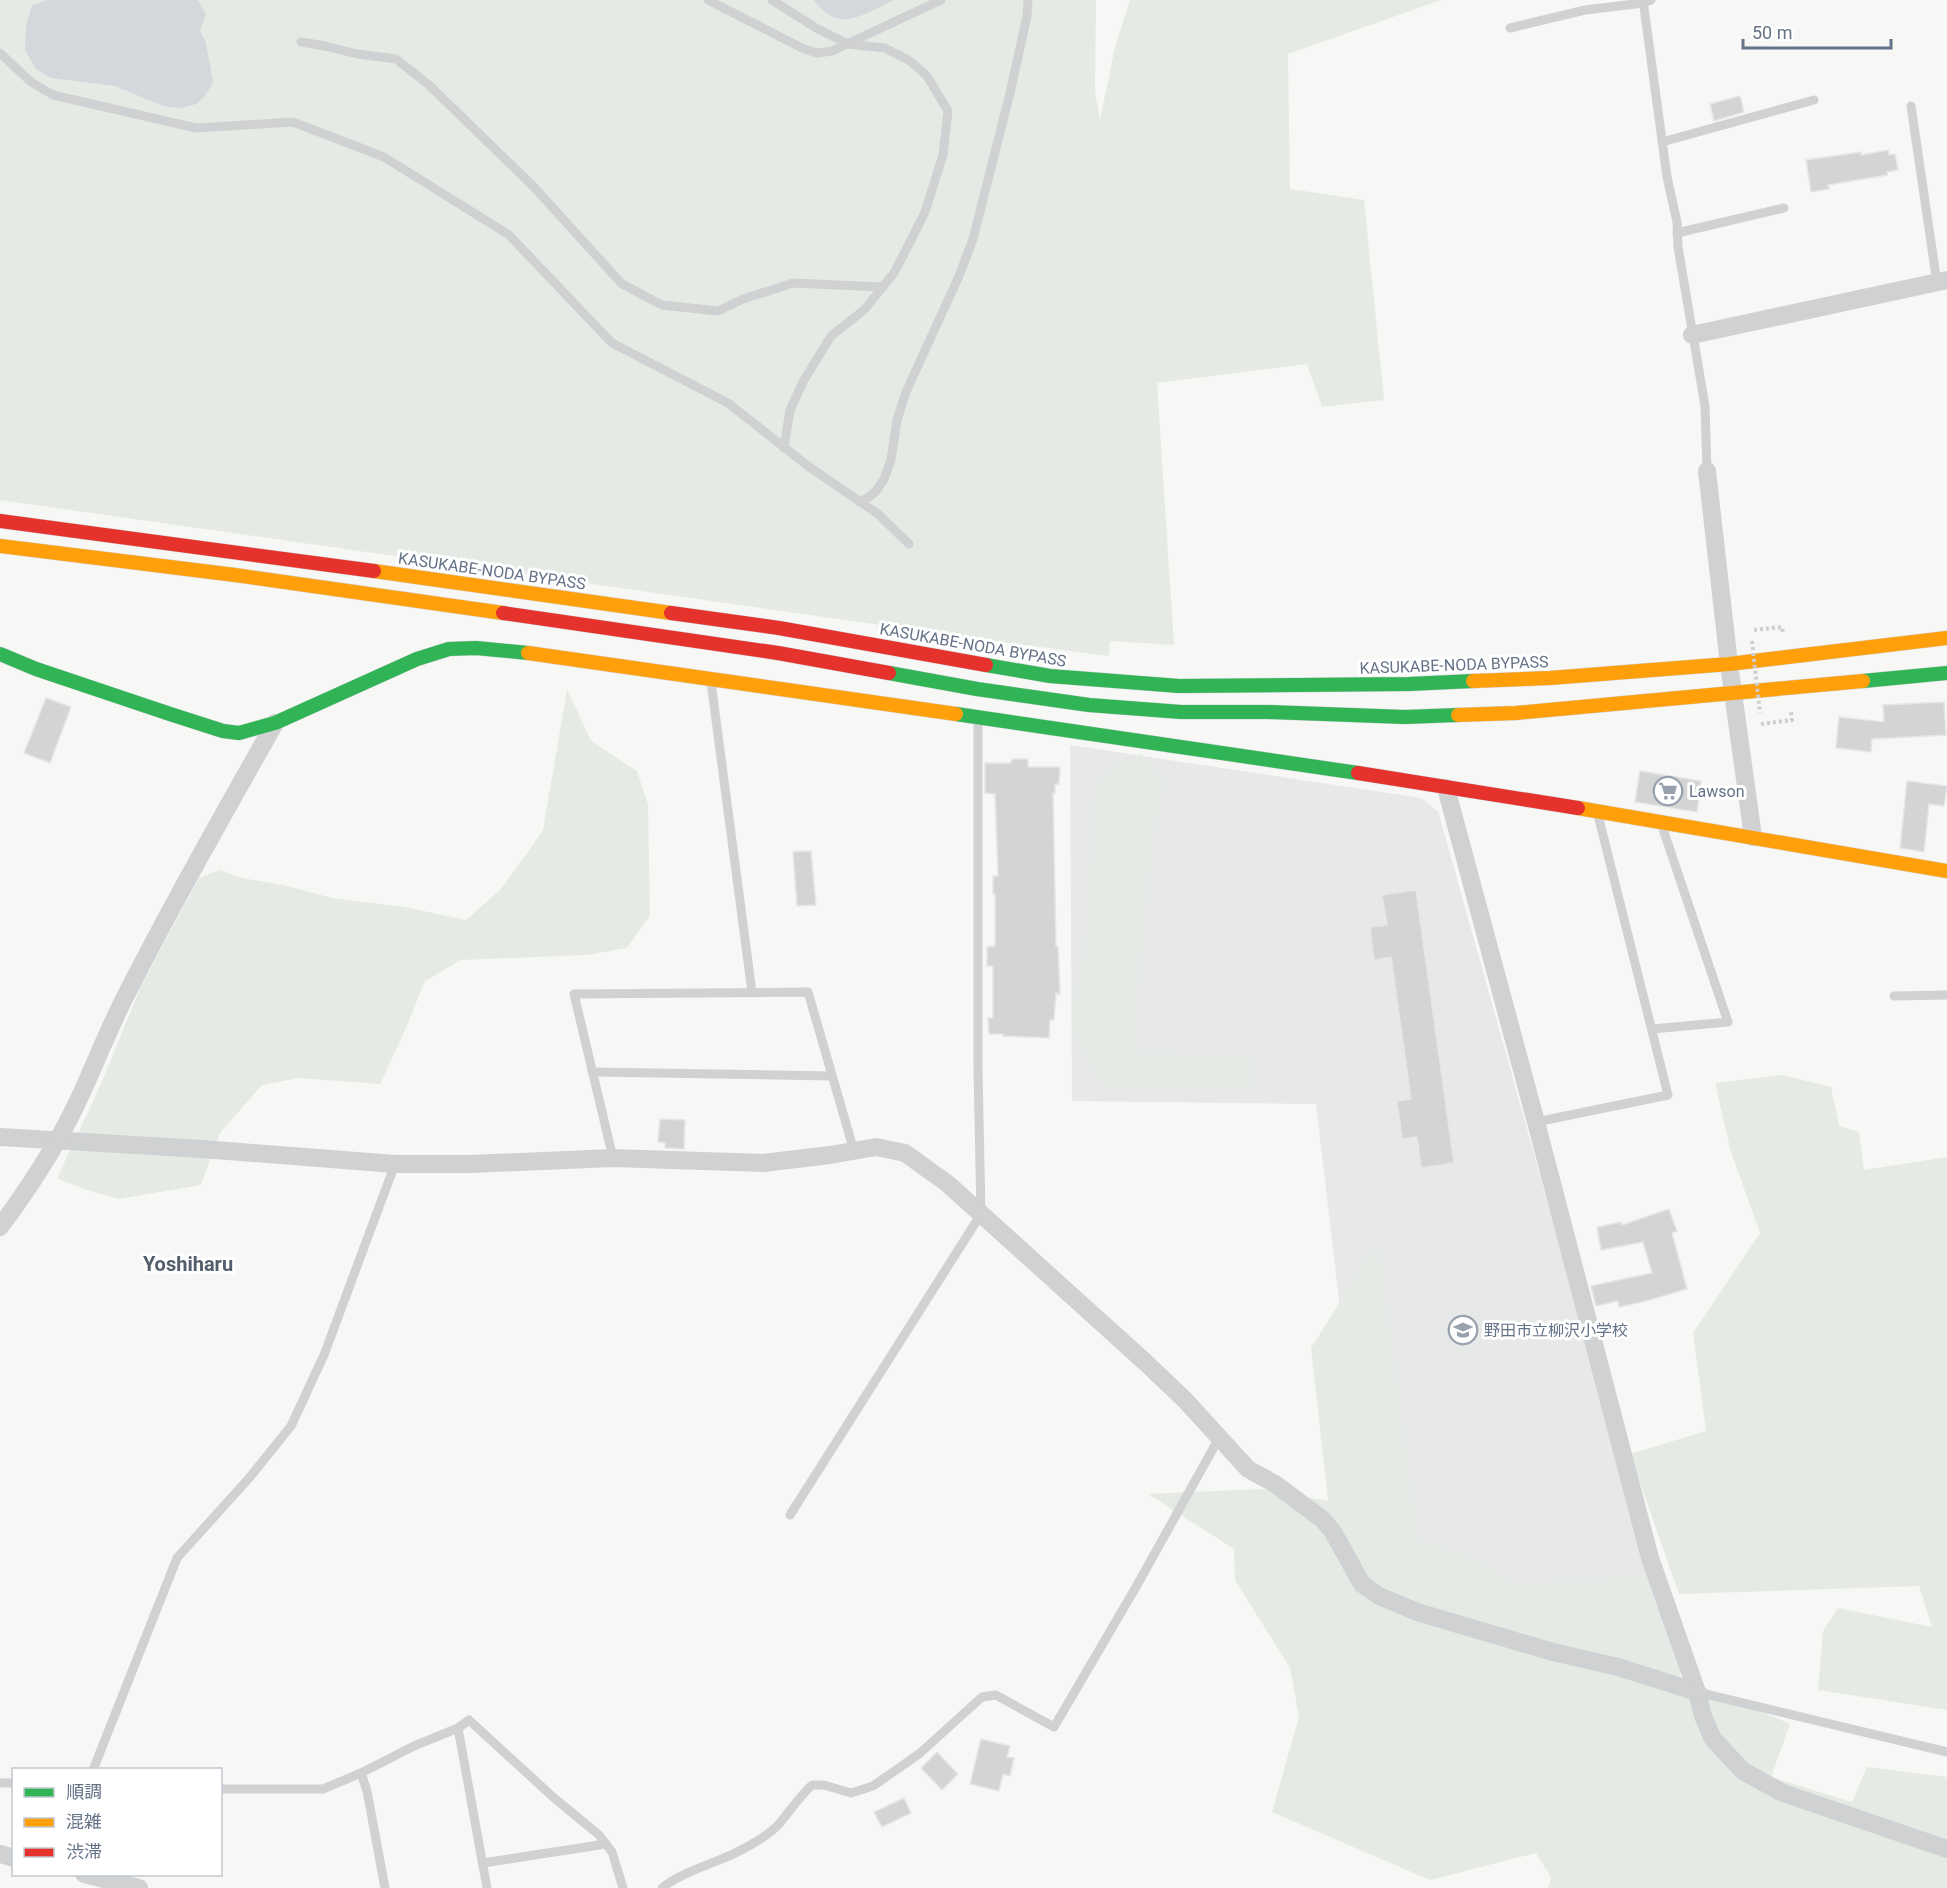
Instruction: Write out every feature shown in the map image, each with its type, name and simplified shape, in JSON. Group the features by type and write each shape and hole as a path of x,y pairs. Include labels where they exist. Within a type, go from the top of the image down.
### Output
{"main road":[{"name":"KASUKABE-NODA BYPASS","path":"0,520 768,626 1050,676 1179,686 1409,684 1550,678 1729,664 1947,638"},
{"path":"0,546 235,575 778,653 977,689 1089,705 1181,712 1268,712 1405,717 1516,713 1947,674"},
{"path":"0,654 36,669 223,731 239,733 275,723 417,659 449,649 476,648 533,654 1235,754 1597,811 1947,870"}],"street":[{"path":"1692,335 1942,281"},
{"path":"1707,471 1729,664 1753,837"},
{"path":"0,1227 24,1194 58,1139 125,997 193,868 275,723"},
{"path":"1446,788 1650,1558 1713,1740 1743,1771 1783,1793 1947,1849"},
{"path":"0,1137 58,1139 395,1164 471,1164 613,1158 763,1163 876,1147 905,1153 948,1184 1185,1400 1248,1469 1275,1484 1322,1519 1333,1532 1362,1584 1379,1596 1417,1612 1553,1652 1618,1667 1697,1692"},
{"path":"88,1876 139,1888"}],"lane":[{"path":"708,0 804,50 817,53 832,51 941,0"},
{"path":"772,0 816,28 848,44 885,48 910,61 927,76 948,111 943,155 925,212 894,273 864,310 831,336 804,380 790,410 784,448"},
{"path":"859,501 869,497 877,490 884,479 891,460 897,420 906,392 959,276 973,238 1012,82 1027,16 1028,0"},
{"path":"1510,28 1585,10 1645,1 1662,142 1705,406 1707,471"},
{"path":"301,42 357,54 396,59 429,85 533,186 622,284 662,305 718,311 743,299 793,283 883,287"},
{"path":"0,53 31,82 53,95 196,128 292,122 384,157 509,235 612,343 728,403 784,448 878,514 909,544"},
{"path":"1662,142 1814,100"},
{"path":"1911,106 1942,281"},
{"path":"1677,233 1784,208"},
{"path":"711,679 752,992"},
{"path":"790,1515 981,1214 978,1070 978,718"},
{"path":"1536,1122 1668,1095 1597,811"},
{"path":"1652,1029 1728,1022 1661,822"},
{"path":"613,1158 574,994 808,992 854,1150"},
{"path":"1894,996 1947,995"},
{"path":"592,1072 832,1076"},
{"path":"94,1768 177,1558 250,1477 291,1426 324,1355 395,1164"},
{"path":"662,1888 690,1872 718,1862 747,1847 778,1826 799,1797 812,1785 824,1785 851,1793 873,1786 919,1755 982,1697 996,1695 1054,1727 1136,1587 1218,1437"},
{"path":"1697,1692 1947,1752"},
{"path":"222,1789 323,1789 458,1728 470,1720 553,1797 599,1835 612,1852 623,1888"},
{"path":"458,1728 487,1888"},
{"path":"361,1773 385,1888"},
{"path":"483,1863 606,1844"}],"path":[{"path":"1752,641 1760,713"}],"shaded area":[{"path":"0,0 1096,0 1095,91 1100,120 1115,47 1130,0 1441,0 1288,54 1290,189 1364,200 1384,400 1322,407 1307,364 1157,383 1174,645 1110,641 1109,656 0,500"},
{"path":"47,0 198,0 206,15 200,31 206,43 213,82 205,96 196,104 181,108 163,106 115,86 51,78 36,69 25,50 26,25 32,6"},
{"path":"814,0 894,0 862,15 842,19 823,11"},
{"path":"567,689 591,741 637,771 648,804 650,915 627,948 587,955 461,960 425,981 380,1084 299,1078 262,1085 220,1133 201,1185 119,1199 57,1178 101,1084 141,986 199,878 219,870 242,878 283,885 332,898 405,907 466,920 500,890 543,830"},
{"name":"野田市立柳沢小学校","path":"1070,745 1421,798 1438,811 1647,1557 1682,1671 1671,1683 1372,1581 1316,1104 1072,1101"},
{"path":"1141,754 1163,781 1153,831 1136,989 1136,1053 1250,1060 1251,1085 1105,1086 1072,1023 1088,932 1095,800 1102,775"},
{"path":"1782,1075 1831,1087 1839,1126 1859,1132 1864,1170 1947,1157 1947,1710 1818,1690 1823,1631 1838,1608 1932,1627 1919,1586 1679,1594 1630,1454 1706,1431 1693,1333 1760,1233 1731,1152 1715,1083"},
{"path":"1377,1244 1417,1541 1466,1557 1517,1586 1645,1577 1680,1677 1790,1724 1771,1777 1852,1802 1867,1767 1947,1777 1947,1888 1548,1888 1551,1877 1536,1853 1430,1880 1272,1812 1299,1717 1290,1668 1235,1580 1234,1549 1148,1494 1261,1489 1328,1501 1311,1348"}],"building":[{"path":"1740,96 1744,112 1714,121 1710,104"},
{"path":"1888,150 1889,155 1895,154 1898,170 1887,172 1887,175 1828,185 1829,189 1811,192 1806,160"},
{"path":"46,698 71,707 50,763 24,753"},
{"path":"1944,702 1946,735 1872,739 1871,752 1836,748 1839,717 1884,722 1883,705"},
{"path":"1013,759 1028,759 1028,767 1060,767 1059,784 1055,784 1055,793 1053,793 1056,946 1058,946 1060,994 1056,993 1054,1020 1050,1020 1049,1038 989,1034 988,1018 993,1018 993,966 987,966 987,947 995,946 993,876 998,876 995,794 985,793 985,763 1010,763"},
{"name":"Lawson","path":"1640,771 1701,781 1697,812 1635,802"},
{"path":"1907,781 1947,786 1944,806 1929,804 1924,852 1900,848"},
{"path":"811,851 816,905 797,906 793,852"},
{"path":"1416,890 1454,1163 1421,1168 1417,1137 1402,1139 1397,1101 1411,1099 1391,957 1374,960 1370,927 1387,925 1382,895"},
{"path":"660,1119 685,1120 684,1149 665,1148 665,1143 658,1142"},
{"path":"1669,1209 1677,1231 1672,1233 1687,1289 1619,1307 1618,1301 1596,1306 1591,1286 1652,1273 1643,1242 1601,1250 1597,1227 1621,1222 1622,1225"},
{"path":"981,1739 1010,1746 1007,1757 1014,1758 1010,1776 1003,1774 999,1791 970,1784"},
{"path":"937,1752 958,1774 942,1790 921,1768"},
{"path":"904,1798 911,1813 882,1827 874,1812"}],"traffic: fast":[{"path":"0,654 36,669 170,714 223,731 239,733 275,723 417,659 449,649 476,648 528,653"},
{"path":"986,665 1050,676 1179,686 1409,684 1473,681"},
{"path":"889,673 977,689 1089,705 1181,712 1268,712 1405,717 1458,715"},
{"path":"1863,681 1947,673"},
{"path":"956,714 1358,773"}],"traffic: slow":[{"path":"0,546 235,575 503,613"},
{"path":"374,571 671,613"},
{"path":"1473,681 1550,678 1729,664 1947,638"},
{"path":"528,653 956,714"},
{"path":"1458,715 1516,713 1863,681"},
{"path":"1578,808 1947,871"}],"traffic: jam":[{"path":"0,521 374,571"},
{"path":"503,613 778,653 889,673"},
{"path":"671,613 779,628 986,665"},
{"path":"1358,773 1578,808"}],"place":[{"name":"Lawson","path":"1668,791"},
{"name":"野田市立柳沢小学校","path":"1463,1330"}],"district":[{"name":"Yoshiharu","path":"188,1264"}]}
